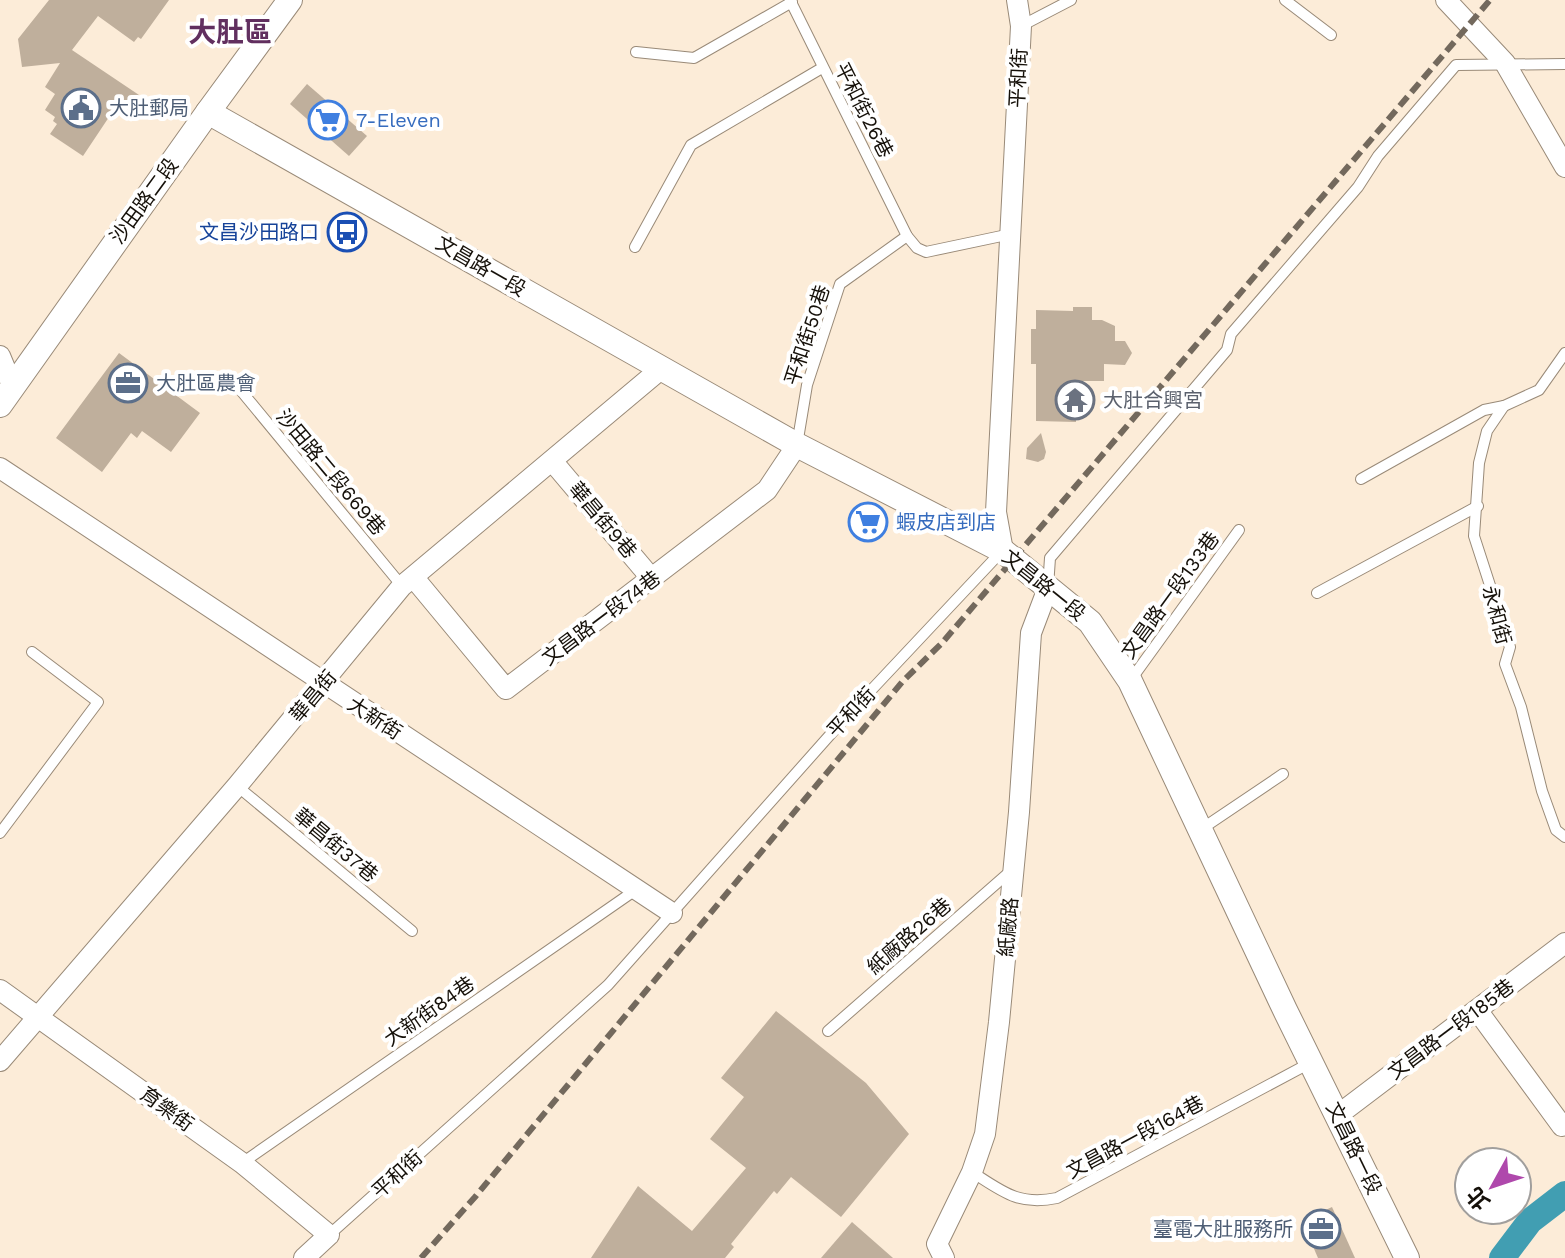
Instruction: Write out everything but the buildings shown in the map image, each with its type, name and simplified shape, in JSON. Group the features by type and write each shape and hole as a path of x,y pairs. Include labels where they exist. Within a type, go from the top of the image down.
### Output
{"street":[{"name":"沙田路二段","path":"6,395 290,0"},
{"name":"平和街","path":"1003,551 996,512 1021,26 1017,0"},
{"path":"1446,0 1505,63 1565,167"},
{"name":"文昌路一段","path":"208,112 797,445 1003,551 1090,622 1130,681 1407,1258"},
{"path":"0,356 6,395"},
{"name":"華昌街","path":"0,1061 408,582 662,368"},
{"name":"文昌路一段74巷","path":"408,582 506,689 767,490 797,445"},
{"name":"華昌街9巷","path":"553,462 652,579"},
{"name":"大新街","path":"0,468 672,913"},
{"name":"紙廠路","path":"944,1258 937,1244 972,1172 985,1134 1014,868 1031,633 1048,588"},
{"name":"文昌路一段185巷","path":"1338,1115 1565,943"},
{"name":"育樂街","path":"0,990 242,1163 329,1235"},
{"path":"1477,1010 1562,1126"},
{"name":"平和街","path":"304,1258 329,1235"}],"lane":[{"path":"1021,26 1071,0"},
{"path":"1285,0 1331,35"},
{"path":"636,52 694,58 791,1"},
{"name":"平和街26巷","path":"791,1 907,236"},
{"path":"1048,588 1050,558 1227,350 1231,334 1358,187 1378,156 1456,65 1565,64"},
{"path":"635,247 691,145 822,68"},
{"path":"907,236 917,248 926,252 1011,234"},
{"name":"平和街50巷","path":"797,445 807,385 840,284 907,236"},
{"path":"1361,479 1484,410 1504,406 1539,390 1565,353"},
{"name":"沙田路二段669巷","path":"233,381 408,582"},
{"name":"永和街","path":"1504,406 1487,431 1479,463 1474,536 1510,647 1505,664 1521,707 1542,791 1556,830 1565,837"},
{"path":"1317,593 1478,506"},
{"name":"文昌路一段133巷","path":"1130,681 1239,530"},
{"name":"平和街","path":"329,1235 608,985 845,718 1003,551"},
{"path":"0,833 98,702 32,652"},
{"path":"1200,830 1283,774"},
{"name":"華昌街37巷","path":"237,786 412,931"},
{"name":"紙廠路26巷","path":"828,1031 1014,868"},
{"name":"大新街84巷","path":"242,1163 637,889"},
{"name":"文昌路一段164巷","path":"972,1172 1010,1196 1037,1203 1057,1198 1312,1062"}],"waterway":[{"path":"1502,1258 1530,1221 1565,1194"}],"railway":[{"path":"421,1258 903,681 942,643 1490,0"}],"place":[{"name":"大肚郵局","path":"81,108"},
{"name":"7-Eleven","path":"328,120"},
{"name":"文昌沙田路口","path":"347,232"},
{"name":"大肚區農會","path":"128,383"},
{"name":"大肚合興宮","path":"1075,400"},
{"name":"蝦皮店到店","path":"868,522"},
{"name":"臺電大肚服務所","path":"1321,1229"}],"district":[{"name":"大肚區","path":"230,32"}]}
